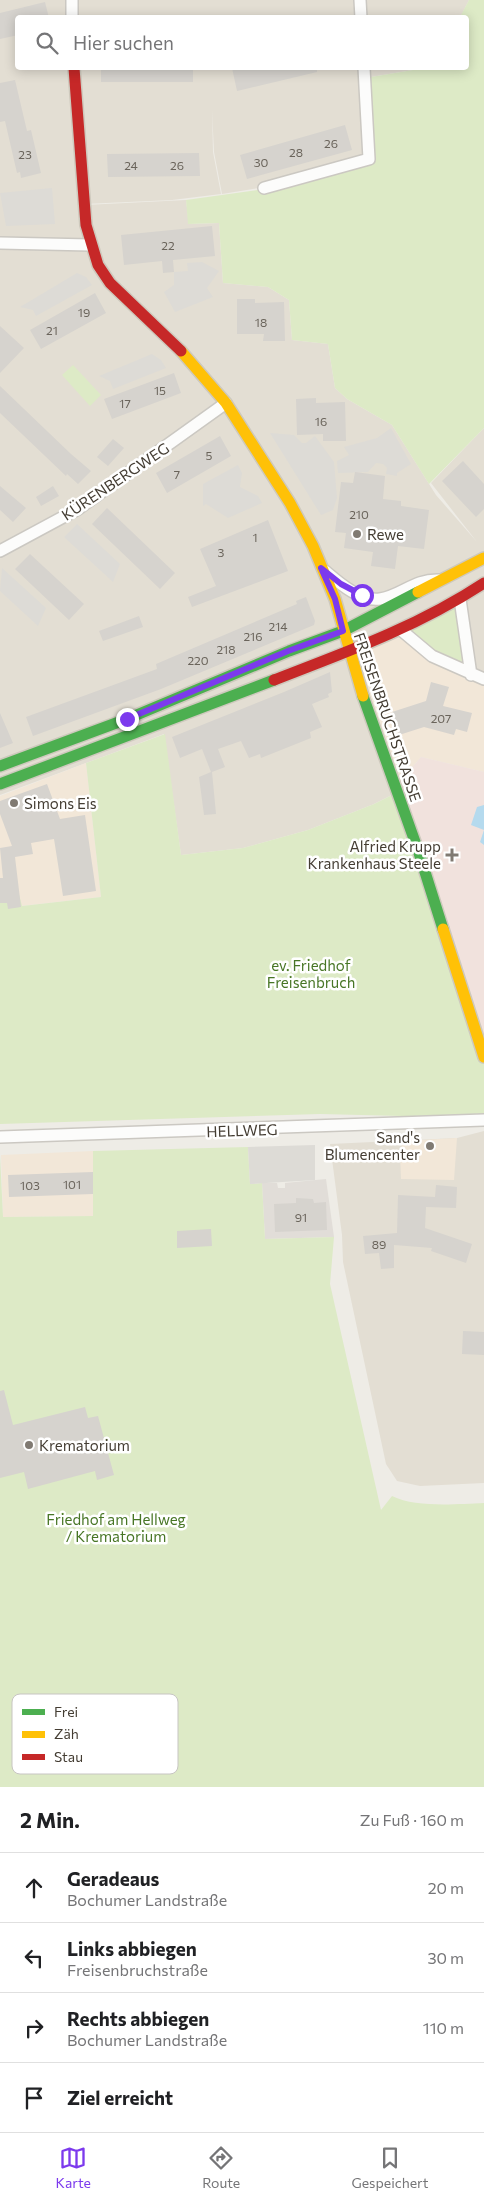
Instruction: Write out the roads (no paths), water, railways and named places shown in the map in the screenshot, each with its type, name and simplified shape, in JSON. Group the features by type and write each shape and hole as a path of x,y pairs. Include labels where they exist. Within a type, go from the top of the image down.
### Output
{"street":[{"path":"72,0 72,15"},
{"path":"360,0 361,15"},
{"name":"FREISENBRUCHSTRASSE","path":"74,70 83,193 90,245 98,265 110,283 184,354 226,403 290,503 335,599 348,651 419,853 484,1057"},
{"path":"264,188 369,159 364,70"},
{"path":"0,243 90,245"},
{"name":"KÜRENBERGWEG","path":"0,551 78,509 226,403"},
{"path":"0,766 127,719 288,651 343,631 484,558"},
{"path":"321,568 341,584 371,599 380,599 425,579 443,580"},
{"path":"0,784 401,630 460,599 484,583"},
{"path":"460,599 471,674"},
{"path":"401,630 432,656 484,679"},
{"name":"HELLWEG","path":"0,1137 484,1120"}],"water":[{"path":"484,805 484,830 471,825 477,807"},
{"path":"484,830 484,845 480,842"}],"place":[{"name":"Rewe","path":"357,534"},
{"name":"Simons Eis","path":"14,803"},
{"name":"Alfried Krupp Krankenhaus Steele","path":"452,855"},
{"name":"Sand's Blumencenter","path":"430,1146"},
{"name":"Krematorium","path":"29,1445"}],"park label":[{"name":"ev. Friedhof Freisenbruch","path":"311,974"},
{"name":"Friedhof am Hellweg / Krematorium","path":"116,1528"}]}
